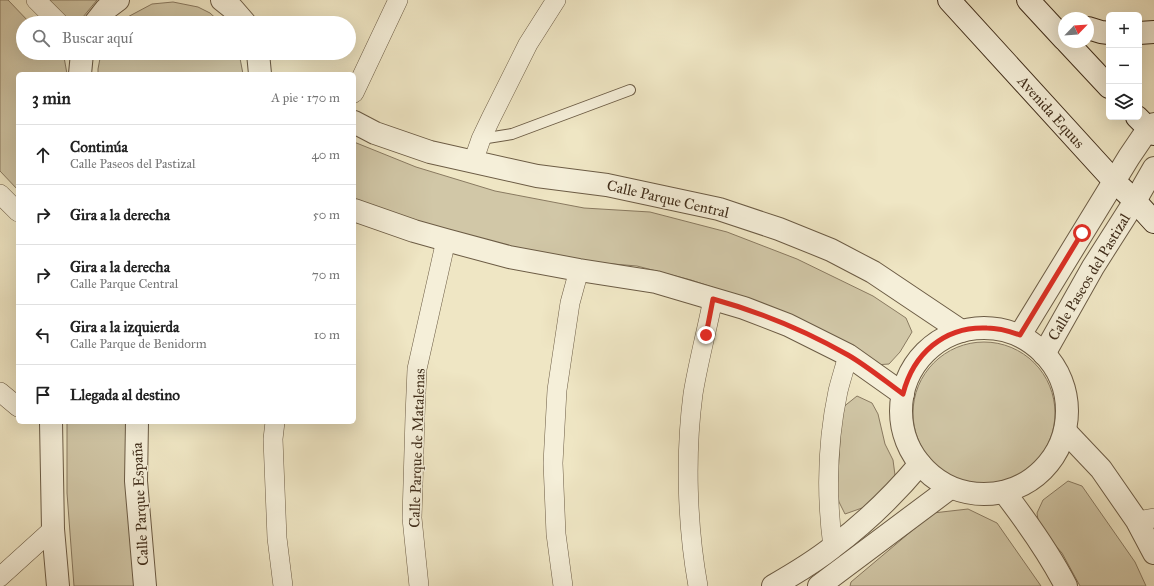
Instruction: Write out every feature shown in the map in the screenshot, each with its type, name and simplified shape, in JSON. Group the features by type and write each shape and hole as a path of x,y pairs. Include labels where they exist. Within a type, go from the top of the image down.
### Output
{"street":[{"path":"36,0 52,16"},
{"path":"100,16 106,9 118,0"},
{"path":"356,89 398,0"},
{"path":"473,162 481,139 528,44 556,0"},
{"name":"Avenida Equus","path":"949,0 1114,181 1154,222"},
{"path":"1033,6 1058,17"},
{"path":"1033,6 1058,33"},
{"path":"1094,30 1106,32"},
{"path":"1142,33 1154,32"},
{"path":"1073,48 1106,84"},
{"path":"80,72 81,60"},
{"path":"259,60 260,72"},
{"name":"Calle Parque Central","path":"356,123 375,133 430,152 537,176 607,185 719,209 779,229 830,250 873,272 961,331"},
{"name":"Calle Paseos del Pastizal","path":"1020,335 1148,126"},
{"name":"Calle Paseos del Pastizal","path":"1044,354 1093,267 1154,168"},
{"path":"0,194 16,210"},
{"path":"356,211 414,231 509,256 579,270 656,282 744,308 788,325 848,356 903,394"},
{"name":"Calle Parque de Matalenas","path":"419,586 412,518 418,369 446,240"},
{"path":"563,586 556,534 553,463 557,390 570,303 579,270"},
{"path":"698,586 690,522 688,462 693,394 713,299"},
{"path":"977,328 997,328 1020,335 1044,354 1061,378 1065,390 1067,413 1065,431 1058,450 1041,472 1030,481 1017,488 1004,492 981,495 950,488 933,477 920,464 913,455 904,432 901,419 903,394 911,371 926,352 945,337 961,331 977,328"},
{"path":"833,547 828,489 831,437 838,391 848,356"},
{"path":"0,392 16,405"},
{"path":"48,424 53,529 58,586"},
{"name":"Calle Parque España","path":"138,424 136,481 145,586"},
{"path":"274,424 273,439 277,538 283,586"},
{"path":"1065,431 1101,469 1145,520 1154,553"},
{"path":"773,586 808,565 833,547 883,505 920,464"},
{"path":"824,585 950,488"},
{"path":"1004,492 1057,568 1066,586"},
{"path":"0,577 53,529"}],"lane":[{"path":"481,139 512,134 630,90"}],"shaded area":[{"path":"0,0 8,0 23,16 16,16 16,60 65,60 67,72 16,72 16,188 0,171"},
{"path":"44,0 97,0 84,16 61,16"},
{"path":"173,2 198,7 213,16 130,16 152,4"},
{"path":"100,60 240,60 243,72 98,72"},
{"path":"356,143 416,167 495,191 584,208 650,212 727,232 797,259 873,296 906,318 912,332 900,352 889,364 875,365 757,302 691,280 637,266 511,254 356,206"},
{"path":"984,342 1005,345 1029,358 1039,368 1052,392 1055,413 1052,434 1039,458 1029,468 1005,481 984,484 963,481 939,468 929,458 916,434 913,413 916,392 929,368 939,358 963,345"},
{"path":"857,396 872,403 878,414 885,444 893,460 895,475 884,491 862,508 845,514 839,502 837,491 842,408"},
{"path":"67,424 130,424 138,586 74,586 67,493"},
{"path":"1068,481 1082,486 1135,562 1146,586 1080,586 1062,553 1039,527 1037,513 1043,500"},
{"path":"968,509 997,523 1041,586 850,586 851,582 933,513"}],"route":[{"path":"706,335 713,299 744,308 788,325 830,346 867,368 903,394 911,371 918,361 935,344 945,337 966,329 977,328 997,328 1020,335 1082,233"}]}
